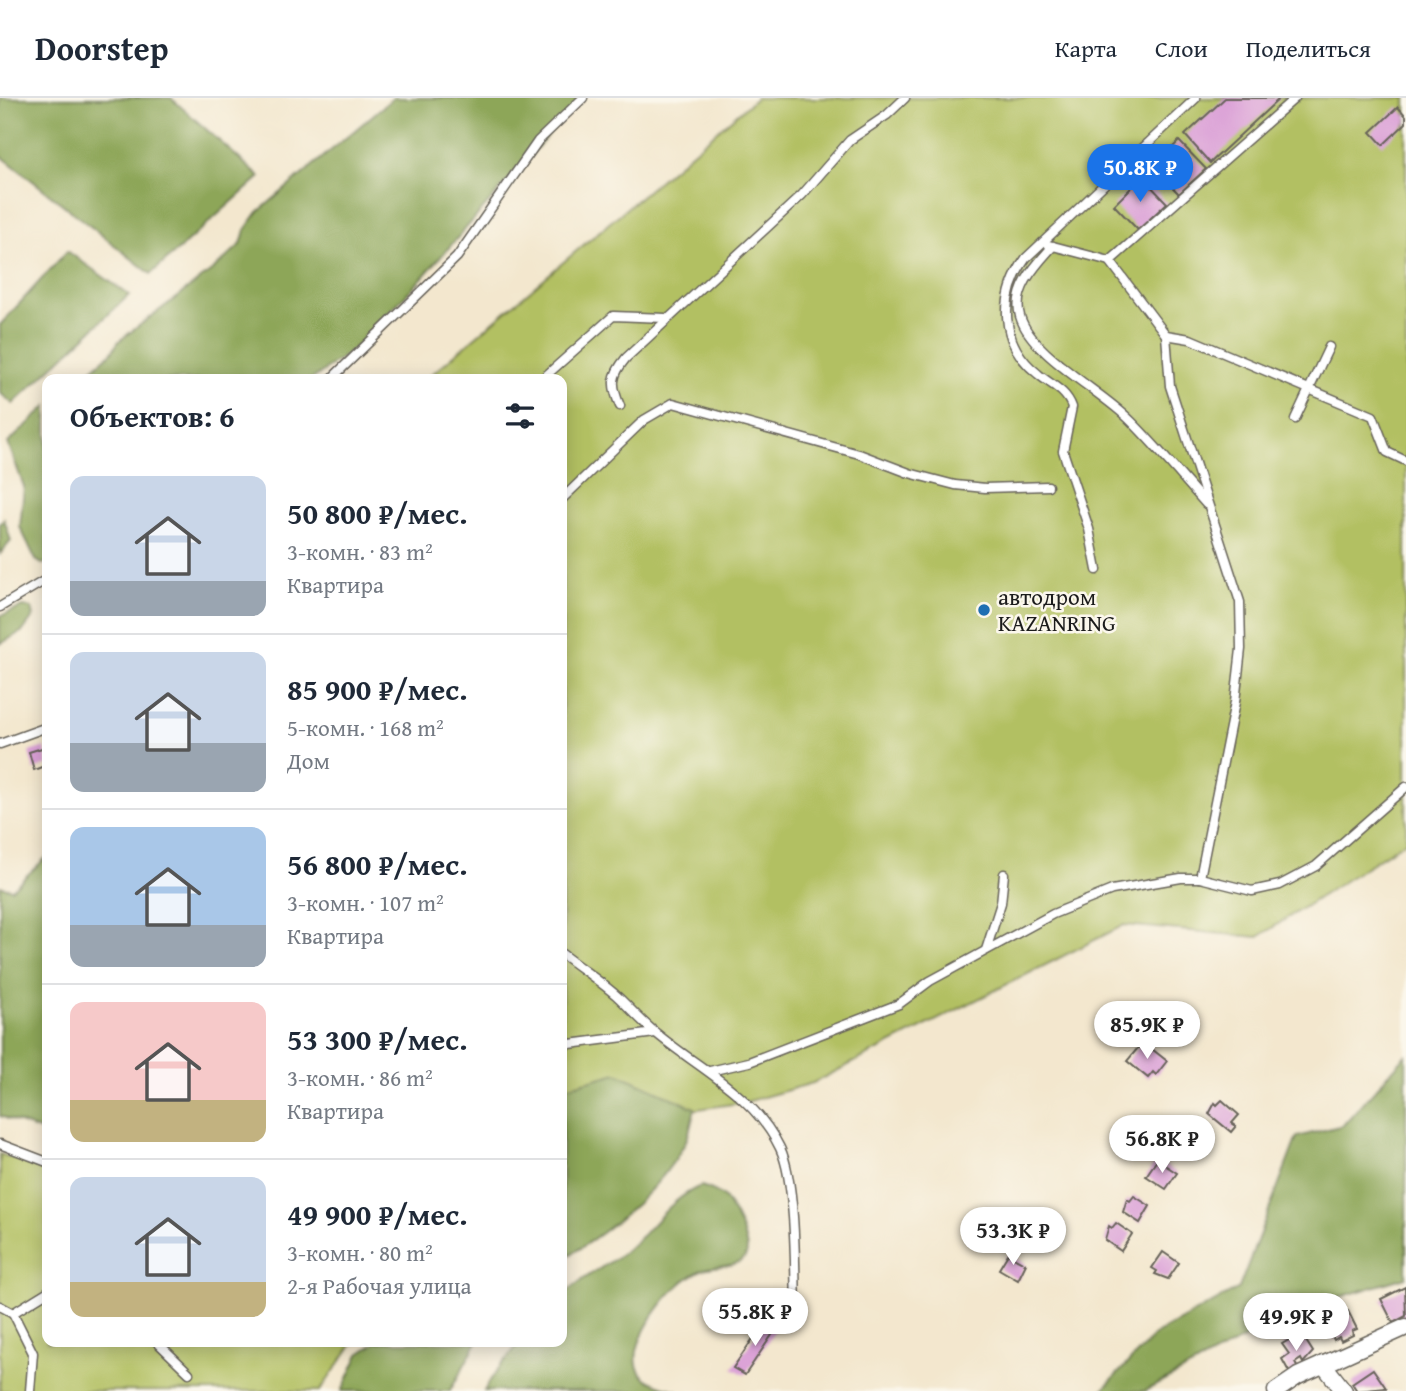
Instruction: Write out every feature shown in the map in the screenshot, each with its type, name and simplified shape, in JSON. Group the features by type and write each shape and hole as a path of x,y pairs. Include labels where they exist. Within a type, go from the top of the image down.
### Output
{"street":[{"path":"1276,1391 1298,1376 1406,1327"},
{"path":"1323,1364 1344,1391"}],"lane":[{"path":"336,374 457,257 538,141 583,98"},
{"path":"620,406 612,388 615,370 665,318 676,312 802,195 850,140 887,115 905,98"},
{"path":"1097,570 1089,529 1063,451 1072,415 1069,400 1062,391 1024,363 1016,353 1007,331 1007,304 1014,278 1040,243 1196,98"},
{"path":"1110,261 1295,98"},
{"path":"1040,243 1110,261 1166,335 1170,386 1240,603 1241,649 1235,702 1200,878"},
{"path":"1053,246 1025,281 1020,296 1019,314 1030,336 1131,421 1210,508"},
{"path":"548,374 614,316 665,318"},
{"path":"1166,335 1190,340 1373,416 1387,452 1406,461"},
{"path":"1295,419 1329,347"},
{"path":"567,494 644,420 673,403 859,454 909,473 955,485 985,488 1048,486"},
{"path":"0,607 42,582"},
{"path":"0,744 42,729"},
{"path":"710,1071 750,1062 899,1004 930,981 1053,914 1112,890 1181,878 1200,878 1252,891 1280,885 1316,866 1406,788"},
{"path":"986,950 1001,903 1004,874"},
{"path":"567,958 617,995 655,1033 739,1095 781,1149 793,1238 796,1323"},
{"path":"567,1044 655,1033"},
{"path":"0,1144 42,1160"},
{"path":"13,1312 42,1295"},
{"path":"0,1306 13,1312 33,1353 30,1391"},
{"path":"162,1347 189,1373"}],"green space":[{"path":"0,98 171,98 260,177 151,274 0,155"},
{"path":"393,98 581,98 422,278 354,349 319,374 86,374 111,353 119,341 214,269 241,244 245,230 258,212"},
{"name":"автодром KAZANRING","path":"756,98 1406,98 1406,841 1258,937 1124,925 813,1083 746,1102 567,1128 567,374 432,374"},
{"path":"67,251 129,295 13,404 0,393 0,325"},
{"path":"42,411 42,564 36,560 20,527 24,487 8,443"},
{"path":"4,519 11,541 0,554 0,524"},
{"path":"23,607 32,608 34,616 23,631 0,644 0,616"},
{"path":"42,862 42,1131 0,1116 0,886 12,889"},
{"path":"1406,1055 1406,1277 1300,1309 1145,1391 1101,1391 1156,1334 1239,1288 1297,1137 1343,1125"},
{"path":"617,1073 695,1108 684,1145 660,1179 614,1224 567,1257 567,1087"},
{"path":"0,1154 42,1167 42,1347 351,1347 320,1391 0,1391"},
{"path":"701,1186 721,1195 740,1225 747,1252 737,1263 704,1269 686,1279 661,1304 645,1329 637,1355 637,1366 647,1379 678,1391 484,1391 516,1347 567,1347 567,1292 634,1244 670,1207"},
{"path":"370,1347 474,1347 450,1391 342,1391 359,1354"}],"building":[{"path":"1225,98 1280,98 1210,163 1185,135"},
{"path":"1398,107 1406,116 1406,123 1383,145 1371,132"},
{"path":"1179,141 1206,169 1179,194 1153,167"},
{"path":"1142,177 1167,203 1138,230 1114,205"},
{"path":"42,748 42,767 34,770 29,752"},
{"path":"1143,1042 1167,1061 1156,1075 1153,1072 1148,1078 1127,1061"},
{"path":"1222,1100 1239,1115 1232,1123 1236,1126 1231,1132 1209,1114 1215,1103 1217,1105"},
{"path":"1157,1160 1177,1173 1166,1189 1146,1176"},
{"path":"1134,1196 1150,1206 1140,1223 1123,1212 1127,1199 1130,1201"},
{"path":"1116,1223 1132,1234 1121,1251 1105,1240 1109,1226 1112,1228"},
{"path":"1163,1252 1179,1263 1168,1279 1155,1274 1157,1271 1152,1268"},
{"path":"1008,1254 1026,1264 1018,1280 999,1269"},
{"path":"1405,1287 1406,1316 1393,1323 1381,1299"},
{"path":"1348,1311 1357,1329 1352,1331 1353,1335 1341,1341 1339,1337 1334,1340 1325,1322"},
{"path":"765,1321 776,1329 745,1375 733,1368"},
{"path":"1301,1333 1313,1352 1303,1363 1301,1359 1295,1363 1300,1372 1292,1377 1282,1359 1289,1354 1282,1344"},
{"path":"1373,1369 1386,1388 1357,1391 1352,1383"}],"place":[{"name":"автодром KAZANRING","path":"984,610"}]}
